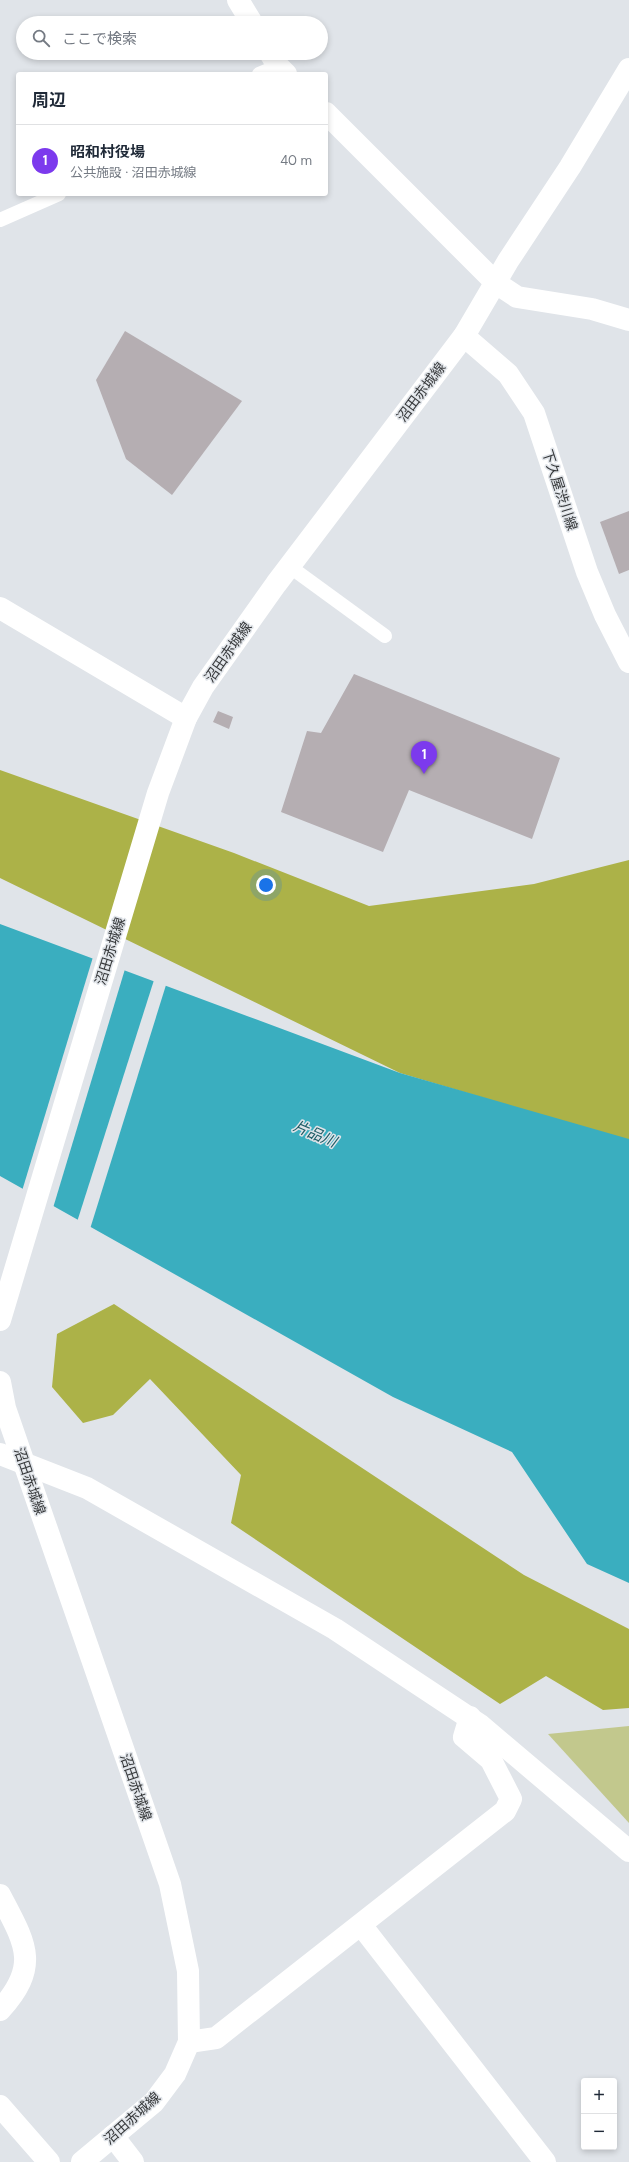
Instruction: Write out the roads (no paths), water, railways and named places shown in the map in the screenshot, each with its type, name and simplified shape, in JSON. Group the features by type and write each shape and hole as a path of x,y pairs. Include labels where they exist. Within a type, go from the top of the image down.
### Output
{"main road":[{"path":"238,0 248,16"},
{"name":"沼田赤城線","path":"0,1320 158,793 186,718 203,687 289,566 464,336 629,69"},
{"path":"328,116 496,283 518,297 592,309 629,320"},
{"name":"下久屋渋川線","path":"464,336 508,374 534,413 587,572 605,615 629,662"},
{"path":"0,608 186,718"},
{"name":"沼田赤城線","path":"0,1382 5,1408 31,1485 170,1884 188,1971 189,2042 175,2074 154,2102 82,2162"},
{"path":"0,1454 87,1488 335,1629 470,1717 536,1770 629,1851"},
{"path":"189,2042 216,2038 504,1811 511,1799 491,1760 464,1737 470,1717"},
{"path":"0,1895 22,1936 26,1967 16,1993 0,2010"},
{"path":"361,1924 545,2162"},
{"path":"0,2106 49,2162"},
{"path":"113,2136 133,2162"}],"lane":[{"path":"0,220 54,196"},
{"path":"289,566 385,636"}],"water":[{"name":"片品川","path":"0,924 400,1073 629,1139 629,1583 587,1564 512,1452 393,1397 0,1176"}],"place":[{"name":"昭和村役場","path":"424,774"}]}
